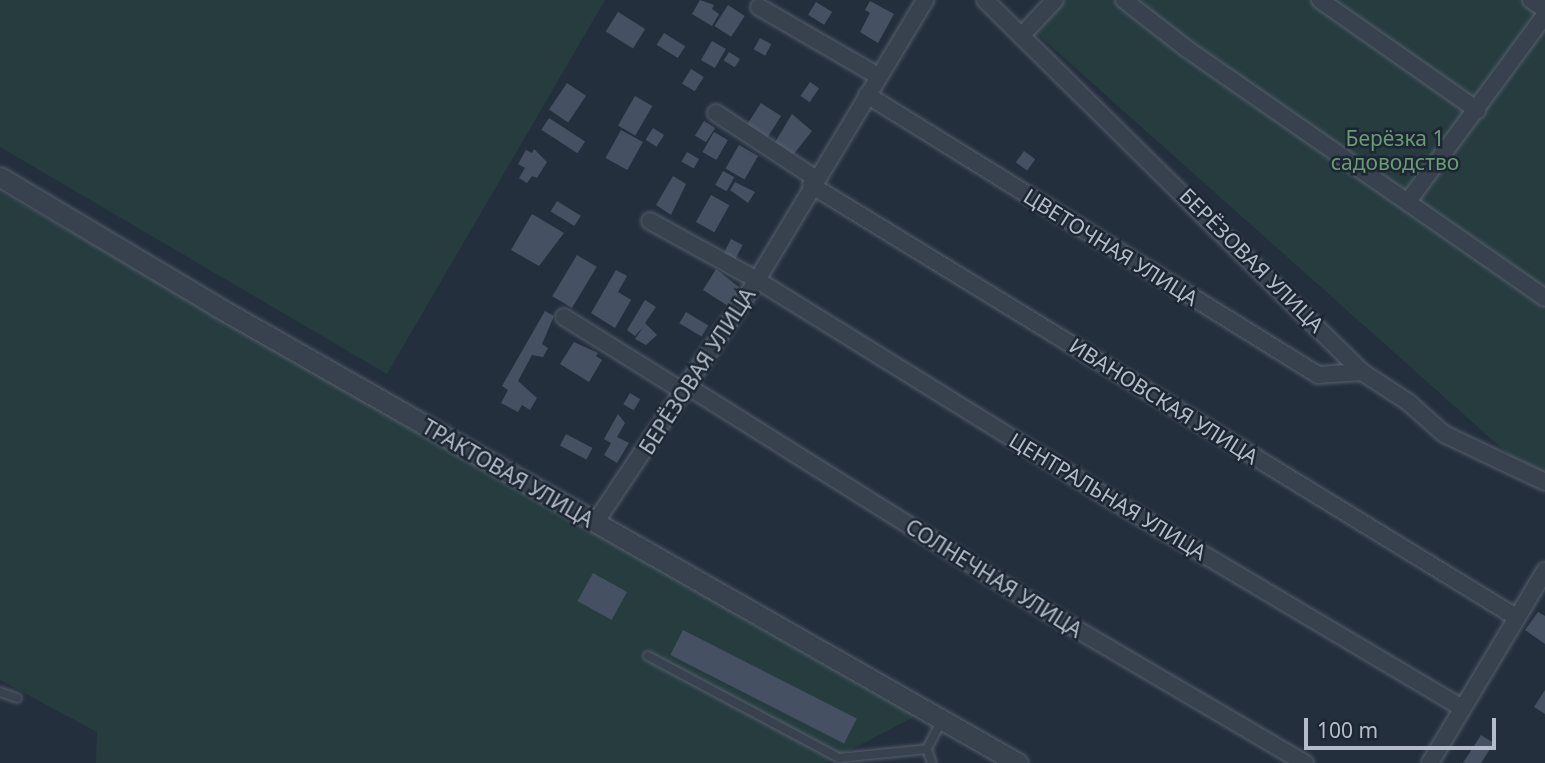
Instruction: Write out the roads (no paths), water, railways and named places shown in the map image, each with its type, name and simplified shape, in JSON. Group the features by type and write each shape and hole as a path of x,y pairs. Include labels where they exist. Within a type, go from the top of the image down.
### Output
{"street":[{"name":"БЕРЁЗОВАЯ УЛИЦА","path":"595,523 757,280 813,182 925,0"},
{"name":"БЕРЁЗОВАЯ УЛИЦА","path":"985,0 1363,372 1408,402 1444,434 1545,482"},
{"path":"1022,35 1055,0"},
{"path":"1124,0 1186,49 1409,200 1545,298"},
{"path":"1320,0 1477,110"},
{"path":"1531,0 1545,9"},
{"path":"760,7 878,76"},
{"path":"1409,200 1545,15"},
{"name":"ЦВЕТОЧНАЯ УЛИЦА","path":"867,95 1308,369 1336,376 1363,372"},
{"name":"ИВАНОВСКАЯ УЛИЦА","path":"716,113 813,182 1516,617"},
{"name":"ТРАКТОВАЯ УЛИЦА","path":"0,177 595,523 1018,763"},
{"name":"ЦЕНТРАЛЬНАЯ УЛИЦА","path":"650,221 757,280 1105,496 1462,708"},
{"name":"СОЛНЕЧНАЯ УЛИЦА","path":"564,317 1049,613 1305,763"},
{"path":"1430,763 1545,570"}],"lane":[{"path":"648,656 839,758 927,749"},
{"path":"0,692 18,698"},
{"path":"932,763 927,749 942,720"}],"park label":[{"name":"Берёзка 1 садоводство","path":"1395,150"}]}
